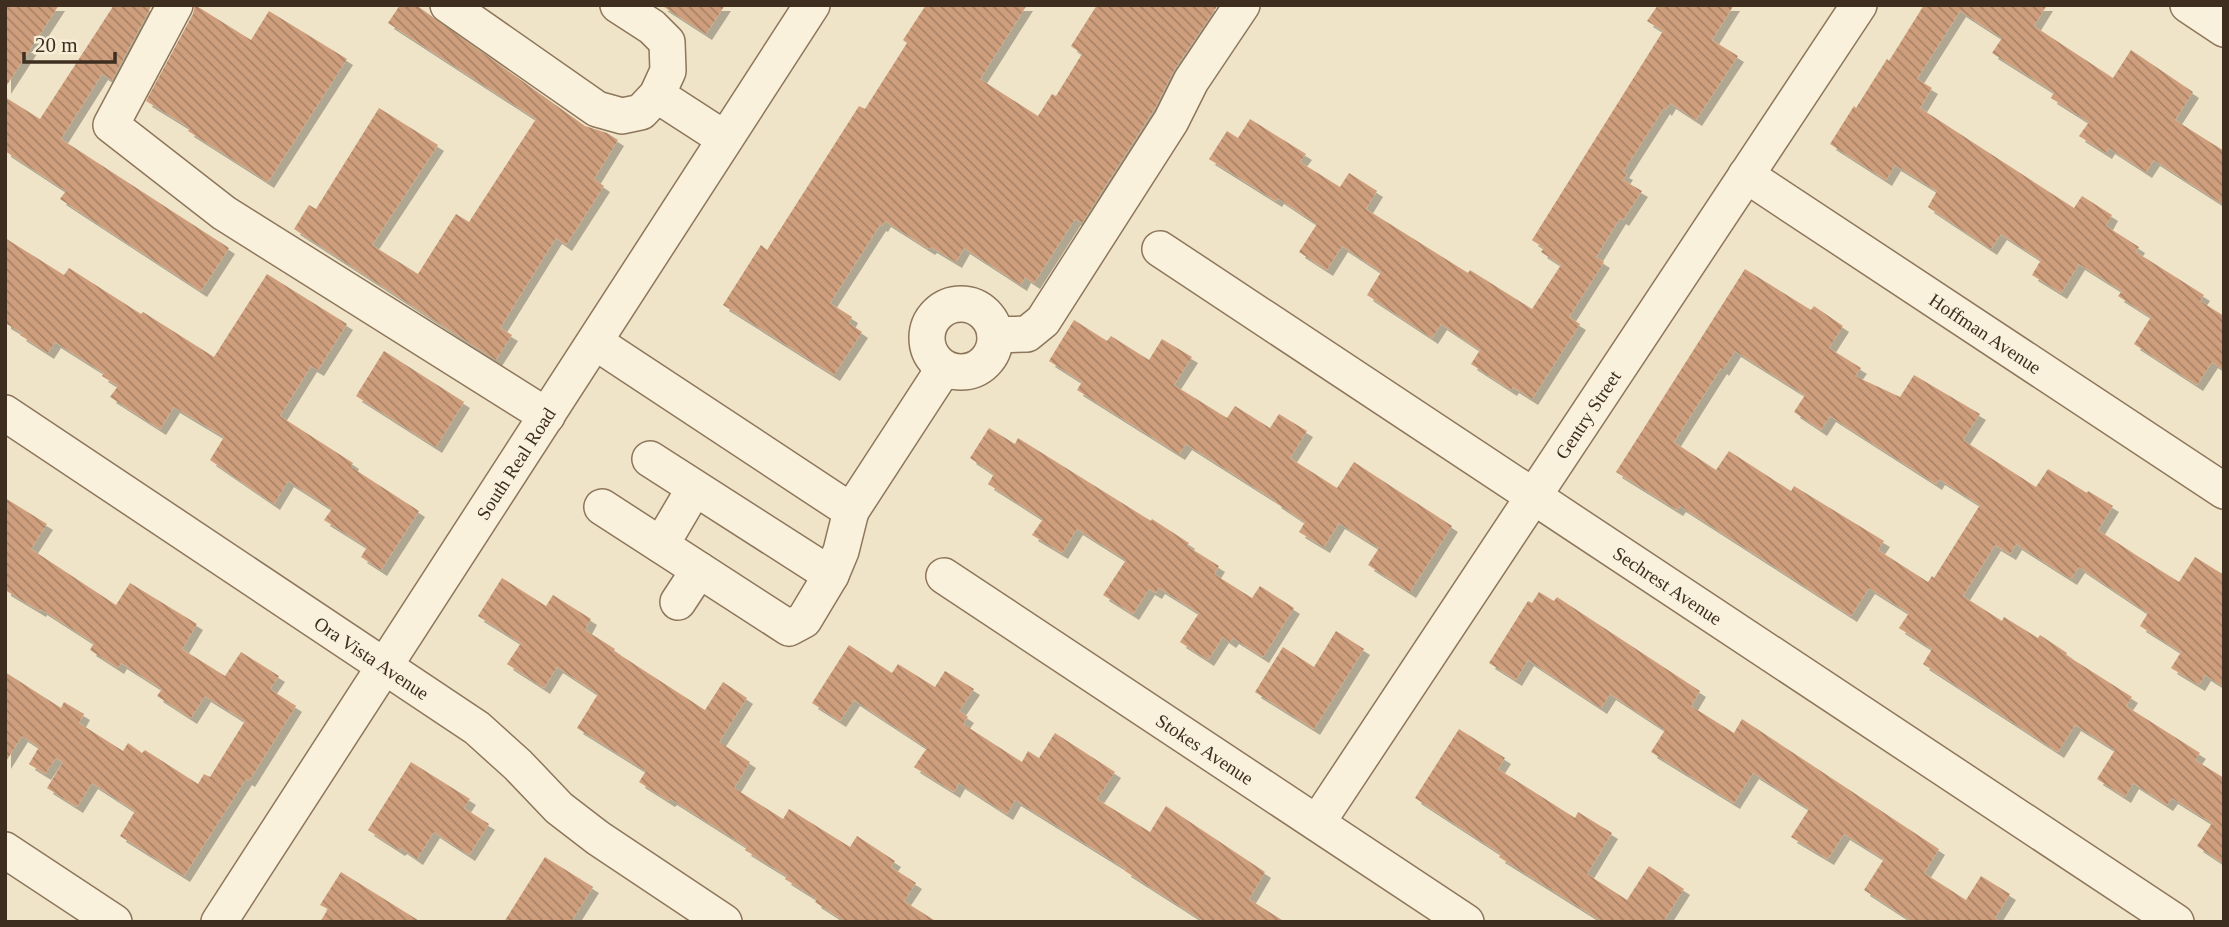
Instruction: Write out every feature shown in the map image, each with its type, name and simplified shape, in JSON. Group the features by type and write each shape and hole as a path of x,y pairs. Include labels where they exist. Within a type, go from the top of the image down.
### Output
{"street":[{"path":"175,5 111,125 224,213 547,416"},
{"path":"448,5 597,109 622,116 640,113 657,95 668,71 667,42 652,27 618,5"},
{"name":"South Real Road","path":"219,922 812,5"},
{"path":"995,335 1027,334 1043,321 1171,121 1191,81 1242,5"},
{"name":"Gentry Street","path":"1317,823 1858,5"},
{"path":"2188,5 2224,29"},
{"path":"657,95 725,139"},
{"name":"Hoffman Avenue","path":"1746,175 2224,491"},
{"name":"Sechrest Avenue","path":"1160,249 2176,922"},
{"path":"965,304 978,308 988,317 995,335 991,355 982,366 971,372 957,373 934,360 926,334 931,321 940,311 952,305 965,304"},
{"path":"595,342 851,511"},
{"path":"602,507 789,628 804,620 831,575 841,551 851,511 944,368"},
{"name":"Ora Vista Avenue","path":"5,413 477,728 518,765 559,808 687,912 724,922"},
{"path":"650,459 831,575"},
{"path":"661,545 695,489"},
{"path":"678,602 699,570"},
{"name":"Stokes Avenue","path":"944,576 1466,922"},
{"path":"5,849 114,922"}],"building":[{"path":"5,5 59,5 5,88"},
{"path":"114,5 152,5 112,80 102,74 61,139 229,248 201,291 60,199 66,191 5,151 5,97 40,119"},
{"path":"195,5 251,40 269,11 347,59 268,182 146,101 193,14"},
{"path":"400,5 416,5 585,126 607,133 618,140 594,179 604,186 566,245 556,238 500,328 512,335 496,360 294,229 309,205 316,209 379,108 438,145 372,245 418,274 456,214 469,222 536,119 388,23"},
{"path":"661,5 725,5 706,34"},
{"path":"926,5 1027,5 980,79 1038,116 1052,94 1056,96 1082,54 1071,46 1097,5 1218,5 1174,70 1156,106 1082,223 1075,219 1034,283 1025,277 1021,285 964,248 956,262 931,247 929,249 885,221 880,225 830,303 852,317 849,323 862,332 834,375 723,305 761,245 767,250 859,106 865,109 907,43 903,40"},
{"path":"1658,5 1734,5 1712,40 1738,56 1696,120 1670,103 1666,110 1664,108 1623,172 1627,174 1623,180 1642,191 1623,220 1620,218 1596,257 1604,262 1569,317 1580,324 1532,399 1513,387 1511,390 1471,364 1480,350 1441,324 1432,338 1367,295 1381,272 1342,246 1327,270 1299,252 1317,224 1278,198 1276,201 1209,159 1227,131 1238,138 1250,119 1306,154 1300,162 1340,187 1349,173 1377,191 1366,209 1468,273 1470,270 1532,309 1561,265 1541,252 1544,248 1532,240 1663,31 1647,21"},
{"path":"1924,5 2047,5 2034,26 2113,78 2131,50 2193,92 2175,120 2224,151 2224,205 2154,160 2146,172 2109,148 2106,153 2079,136 2089,122 2051,98 2054,92 1992,53 2002,38 1960,11 1917,79 1932,88 1920,108 2074,208 2082,196 2112,215 2106,226 2139,247 2136,252 2204,295 2200,301 2224,316 2224,370 2212,362 2197,385 2134,344 2151,317 2118,296 2122,291 2079,264 2061,293 2032,275 2041,260 2001,234 1991,249 1928,207 1937,191 1895,165 1886,180 1830,144 1887,59 1889,61"},
{"path":"5,238 64,275 69,268 214,357 267,274 347,324 318,370 311,366 280,416 353,463 351,467 419,511 381,570 361,557 367,547 324,520 332,509 288,481 274,504 210,460 224,437 174,407 160,429 110,397 118,386 102,376 104,373 55,342 48,353 5,323"},
{"path":"1745,269 1811,310 1814,306 1843,326 1829,348 1861,368 1855,376 1900,397 1914,375 1980,414 1963,440 2036,487 2048,469 2113,506 2098,530 2136,555 2179,582 2195,557 2224,575 2224,687 2205,675 2199,685 2171,668 2181,652 2140,626 2148,613 2079,567 2071,579 2016,544 2010,554 1995,545 1963,596 2002,621 2004,617 2038,638 2040,635 2132,697 2126,706 2200,753 2195,760 2224,778 2224,864 2197,846 2212,823 2172,798 2167,805 2133,783 2125,797 2097,779 2115,750 2075,725 2058,752 1923,664 1932,649 1899,628 1909,613 1869,588 1851,616 1680,506 1677,510 1616,472","holes":["1735,351 1805,395 1794,412 1821,430 1830,416 1936,484 1939,479 1980,505 1934,578 1932,576 1928,582 1878,550 1884,541 1794,486 1791,491 1729,451 1716,470 1674,442 1721,368 1723,370"]},
{"path":"1074,320 1107,341 1111,336 1149,360 1162,339 1192,357 1174,385 1227,418 1235,406 1270,428 1279,414 1307,431 1290,458 1337,488 1354,462 1452,526 1410,592 1368,565 1379,548 1339,523 1324,547 1299,532 1305,522 1276,501 1186,444 1179,454 1077,390 1082,382 1049,361"},
{"path":"384,351 464,402 436,447 356,396"},
{"path":"989,428 1015,444 1018,438 1151,521 1152,519 1219,566 1214,574 1252,598 1260,586 1294,608 1263,657 1233,638 1230,642 1223,637 1208,660 1180,642 1199,613 1159,588 1156,593 1149,589 1133,614 1103,595 1126,560 1077,529 1062,553 1032,535 1043,519 988,484 994,474 970,458"},
{"path":"5,498 47,524 31,549 116,605 130,583 197,624 182,649 225,676 241,652 279,676 270,689 296,706 184,876 120,836 135,811 92,783 77,807 47,788 63,762 56,758 45,774 29,764 39,747 22,736 5,763 5,672 61,708 64,702 84,714 79,723 123,751 128,743 142,753 145,750 198,784 204,774 210,777 245,721 205,696 191,718 157,696 162,689 121,663 118,668 90,650 94,643 5,590"},
{"path":"502,578 546,606 553,595 591,619 585,630 705,710 723,682 747,698 719,742 750,762 734,788 783,819 789,809 850,847 857,836 895,861 891,867 916,883 904,901 937,922 846,922 785,879 787,876 745,850 747,847 639,782 646,771 577,728 598,694 557,667 544,688 507,664 521,643 478,616"},
{"path":"1539,592 1554,601 1557,597 1700,691 1691,706 1734,733 1742,719 1939,849 1924,873 1966,900 1981,876 2010,894 1995,918 2001,922 1913,922 1864,890 1884,859 1844,834 1828,859 1791,837 1809,809 1753,773 1734,803 1651,752 1665,730 1610,694 1601,708 1528,660 1516,680 1489,663 1528,601 1532,603"},
{"path":"1336,631 1364,649 1314,729 1255,692 1283,647 1314,667"},
{"path":"849,645 892,673 898,664 935,687 945,671 974,689 959,711 968,717 963,724 1022,762 1028,751 1039,758 1055,733 1115,772 1097,799 1150,832 1166,806 1265,872 1249,899 1285,922 1205,922 1015,800 1007,814 959,783 954,792 914,767 927,748 854,700 840,721 812,703"},
{"path":"1459,729 1505,758 1498,769 1575,818 1578,812 1612,833 1587,874 1627,900 1649,866 1684,889 1663,922 1603,922 1499,857 1501,854 1415,798"},
{"path":"411,762 470,799 464,808 489,824 469,855 434,832 417,859 368,830"},
{"path":"545,857 593,887 571,922 504,922"},
{"path":"341,872 421,922 320,922 328,909 320,905"}]}
